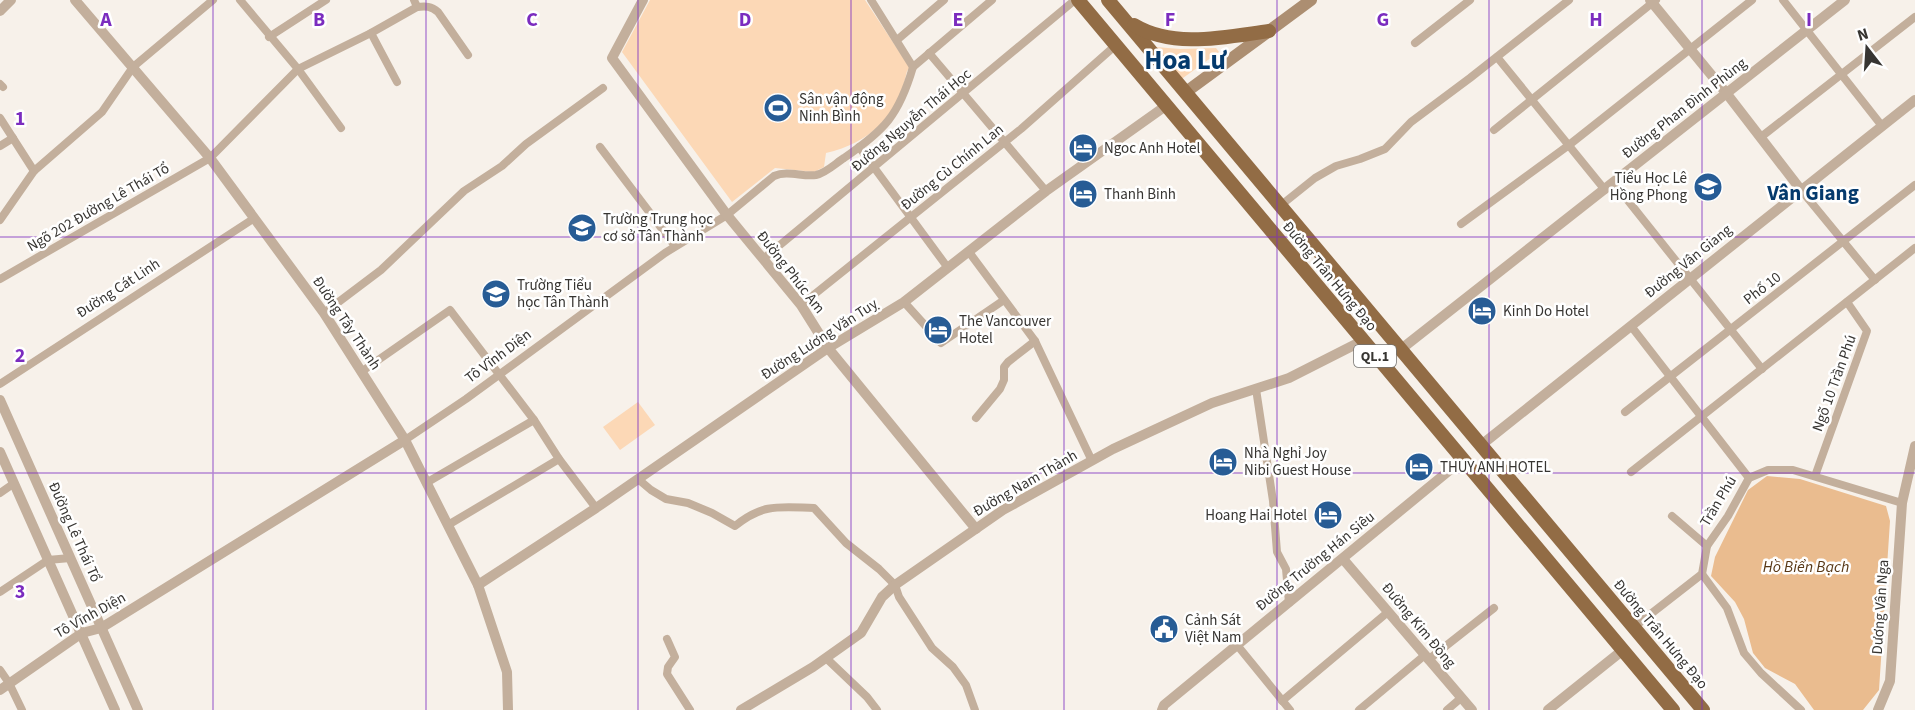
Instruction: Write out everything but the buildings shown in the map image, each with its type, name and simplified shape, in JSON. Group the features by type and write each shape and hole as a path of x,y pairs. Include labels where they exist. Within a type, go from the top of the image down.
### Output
{"highway":[{"name":"Đường Trân Hưng Đạo","path":"1076,0 1167,105 1671,709"},
{"name":"Đường Trân Hưng Đạo","path":"1108,0 1703,710"},
{"path":"1123,18 1148,33 1175,39 1269,31"},
{"path":"1167,105 1186,92"},
{"path":"1462,460 1480,446"},
{"path":"1623,650 1637,632"}],"main road":[{"path":"1186,92 1311,0"}],"street":[{"path":"0,11 11,0"},
{"name":"Đường Tây Thành","path":"75,0 210,158 324,313 405,440 478,585 507,672 508,710"},
{"path":"0,220 34,171 102,112 133,67 213,0"},
{"path":"240,0 298,69 341,128"},
{"path":"269,37 326,0"},
{"name":"Đường Phúc Am","path":"643,0 612,58 727,215 801,306 828,348 976,529"},
{"path":"871,0 913,67 992,0"},
{"path":"897,40 944,0"},
{"name":"Đường Nguyễn Thái Học","path":"763,259 1076,0"},
{"path":"1414,43 1470,0"},
{"path":"1280,206 1315,178 1336,166 1384,149 1410,122 1569,0"},
{"path":"1461,224 1569,145 1752,0"},
{"path":"1783,0 1882,126"},
{"name":"Đường Phan Đình Phùng","path":"1400,350 1845,0"},
{"path":"1494,130 1653,1 1801,190 1875,280"},
{"path":"415,4 433,8 468,55"},
{"name":"Ngõ 202 Đường Lê Thái Tổ","path":"0,279 210,158 298,69 371,33 415,4"},
{"path":"1761,137 1915,17"},
{"path":"371,33 397,82"},
{"name":"Đường Cù Chính Lan","path":"801,306 1004,142 1116,45"},
{"path":"929,53 1046,192"},
{"path":"1497,57 1605,190"},
{"name":"Tô Vĩnh Diện","path":"5,686 82,633 102,628 405,440 466,399 675,246 727,215 774,176 788,172 818,175 886,125 902,100 913,67"},
{"path":"324,313 388,263 464,191 502,166 526,144 603,88"},
{"name":"Đường Vân Giang","path":"1480,446 1915,100"},
{"name":"Đường Lương Văn Tuỵ","path":"478,585 596,508 828,348 904,302 1046,192 1167,105"},
{"path":"0,118 34,171"},
{"path":"0,146 13,138"},
{"path":"600,147 675,246"},
{"path":"859,147 948,268"},
{"path":"1614,183 1762,369"},
{"name":"Phố 10","path":"1625,412 1915,185"},
{"name":"Đường Cát Linh","path":"0,384 253,219"},
{"path":"1631,472 1915,248"},
{"path":"969,252 1035,341 1092,461"},
{"path":"904,302 941,343 1004,300"},
{"name":"Ngõ 10 Trần Phú","path":"1815,476 1867,331 1847,302"},
{"path":"362,372 450,310 534,420 559,459 596,508"},
{"path":"1631,326 1749,478"},
{"name":"Đường Nam Thành","path":"741,710 826,658 861,633 882,597 895,585 1003,510 1092,461 1212,403 1288,378 1362,340"},
{"path":"976,418 1000,388 1004,380 1004,368 1008,362 1035,341"},
{"path":"1256,389 1273,501 1276,552 1286,569 1289,603"},
{"name":"Đường Lê Thái Tổ","path":"0,400 138,710"},
{"path":"426,483 534,420"},
{"name":"Dương Vân Nga","path":"1878,710 1890,681 1902,503 1915,446"},
{"path":"0,452 115,710"},
{"path":"448,525 559,459"},
{"name":"Đường Trường Hán Siêu","path":"1162,710 1164,705 1462,460"},
{"name":"Trần Phú","path":"1702,574 1707,546 1728,516 1749,478 1768,470 1793,470 1902,503"},
{"path":"638,479 666,499 688,503 735,526 750,514 771,507 814,508 846,543 895,585 898,597 932,648 953,667 966,685 975,710"},
{"path":"0,493 13,484"},
{"path":"1672,516 1707,546"},
{"path":"0,592 48,560 70,558"},
{"name":"Đường Kim Đồng","path":"1343,559 1472,710"},
{"path":"1637,632 1702,574 1727,608 1744,653 1761,673 1801,710"},
{"path":"1359,710 1494,608"},
{"path":"1282,701 1388,612"},
{"path":"667,639 675,657 668,667 667,674 690,710"},
{"path":"1237,645 1290,710"},
{"path":"1548,710 1623,650"},
{"path":"826,658 867,697 877,710"},
{"path":"0,670 5,686 22,710"},
{"path":"1447,710 1461,698"}],"shaded area":[{"name":"Sân vận động Ninh Bình","path":"650,0 865,0 910,68 897,101 880,125 869,135 826,153 824,167 814,172 775,168 732,202 622,52"},
{"path":"1156,47 1216,48 1219,52 1181,78"},
{"path":"638,402 655,425 620,450 603,427"}],"water":[{"name":"Hồ Biển Bạch","path":"1767,476 1800,479 1886,506 1890,521 1879,690 1863,710 1814,710 1795,684 1765,668 1753,653 1744,619 1735,602 1711,576 1715,557 1748,490"}],"place":[{"name":"Sân vận động Ninh Bình","path":"778,108"},
{"name":"Ngoc Anh Hotel","path":"1083,148"},
{"name":"Tiểu Học Lê Hồng Phong","path":"1708,187"},
{"name":"Thanh Binh","path":"1083,194"},
{"name":"Trường Trung học cơ sở Tân Thành","path":"582,228"},
{"name":"Trường Tiểu học Tân Thành","path":"496,294"},
{"name":"Kinh Do Hotel","path":"1482,311"},
{"name":"The Vancouver Hotel","path":"938,330"},
{"name":"Nhà Nghỉ Joy Nibi Guest House","path":"1223,462"},
{"name":"THUY ANH HOTEL","path":"1419,467"},
{"name":"Hoang Hai Hotel","path":"1328,515"},
{"name":"Cảnh Sát Việt Nam","path":"1164,629"}],"district":[{"name":"Hoa Lư","path":"1185,60"},
{"name":"Vân Giang","path":"1813,193"}]}
